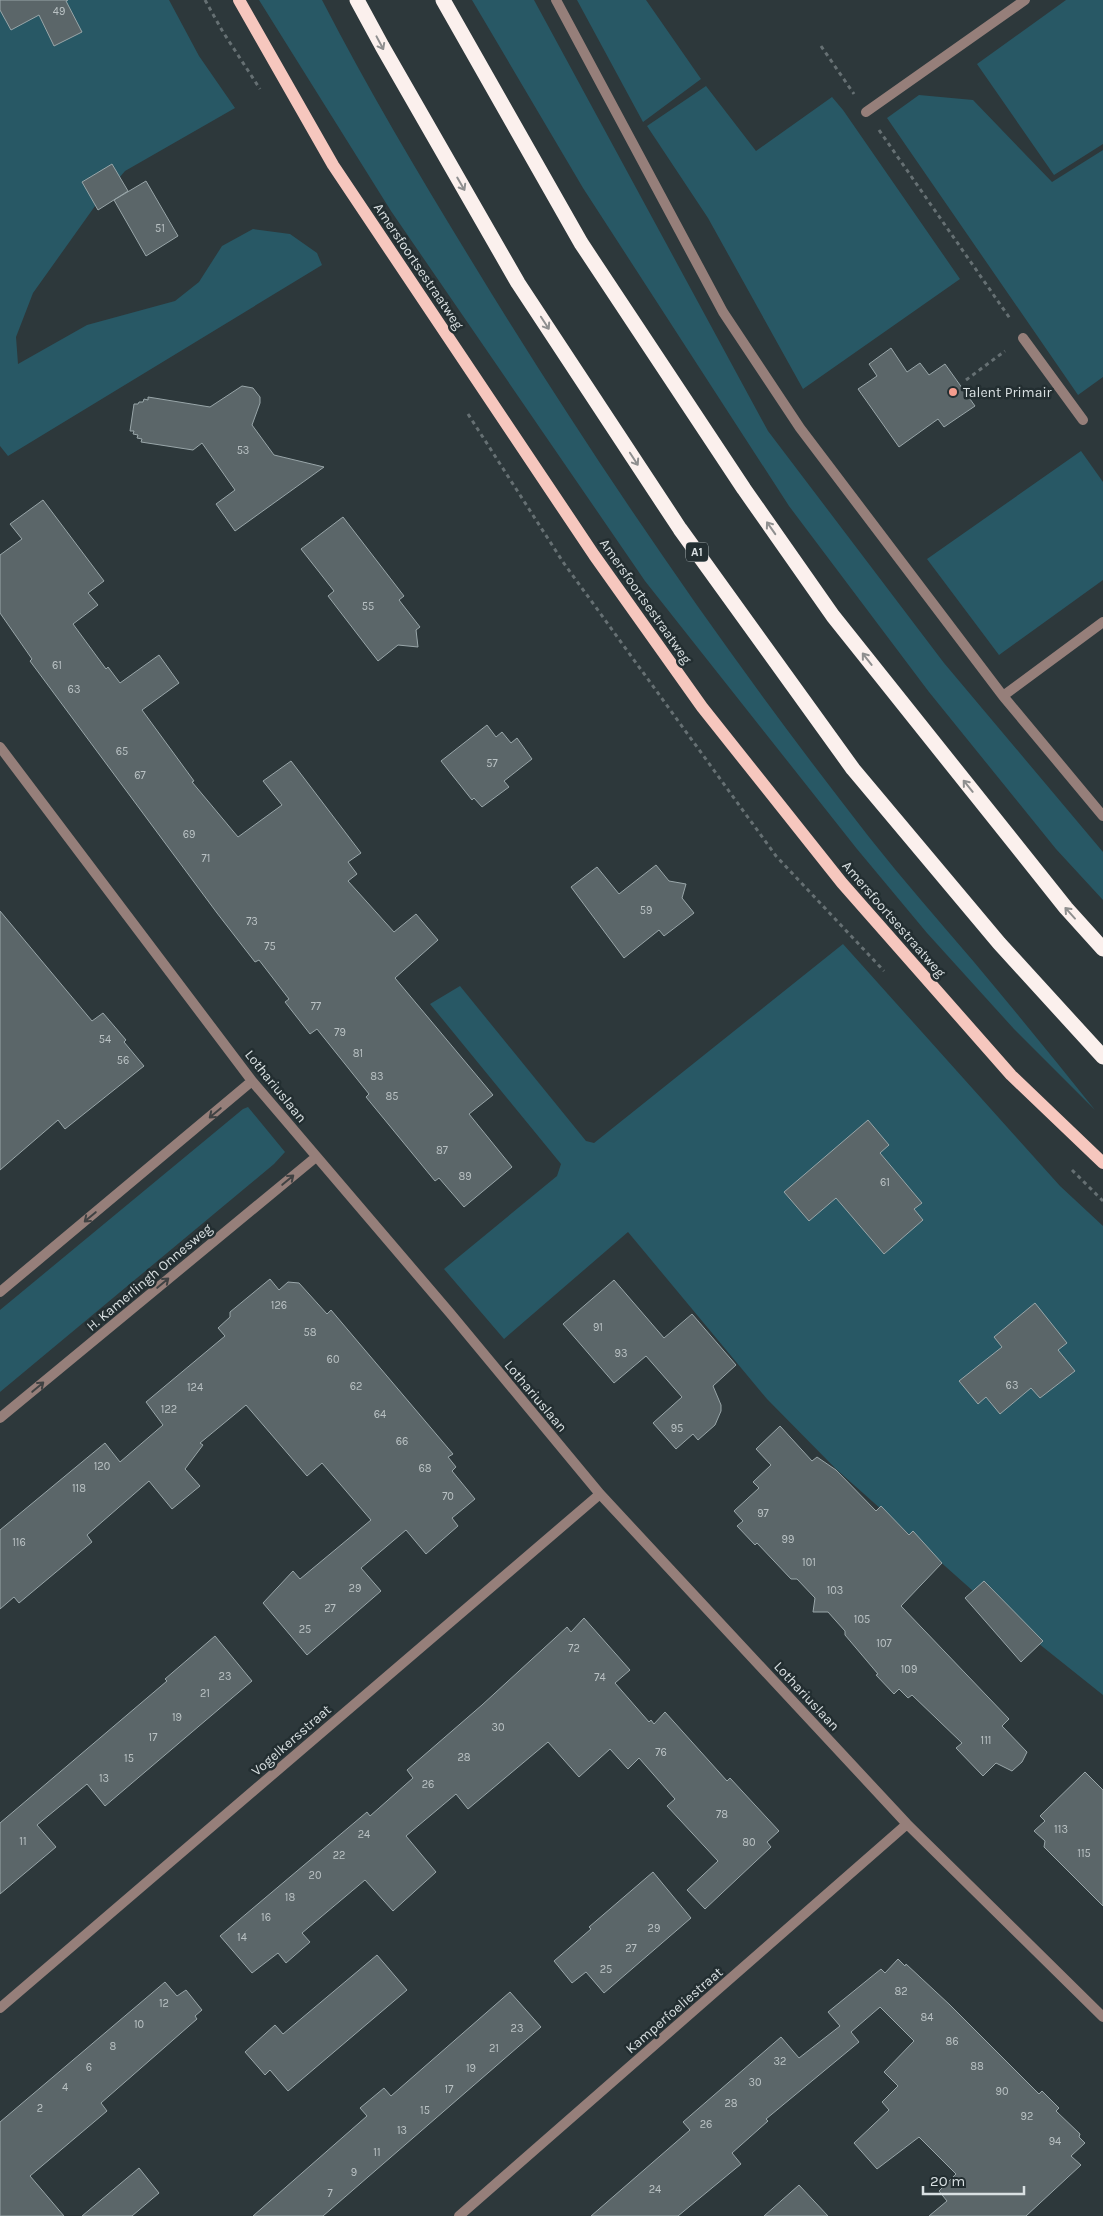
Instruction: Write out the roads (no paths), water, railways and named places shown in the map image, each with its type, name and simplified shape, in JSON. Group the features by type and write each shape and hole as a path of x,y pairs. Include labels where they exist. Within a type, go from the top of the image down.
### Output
{"highway":[{"name":"A1","path":"357,0 518,283 680,529 854,769 999,943 1103,1057"},
{"path":"443,0 581,243 744,489 833,616 1066,908 1103,949"}],"main road":[{"name":"Amersfoortsestraatweg","path":"239,0 333,165 594,555 702,707 842,884 1011,1075 1103,1163"}],"street":[{"path":"556,0 722,312 800,428 1002,696 1103,816"},
{"path":"866,112 1025,0"},
{"path":"1023,338 1083,420"},
{"path":"1002,696 1103,622"},
{"name":"Lothariuslaan","path":"1,752 252,1081 450,1313 600,1494 907,1824 1103,2017"},
{"path":"0,1292 252,1081"},
{"name":"H. Kamerlingh Onnesweg","path":"0,1418 316,1157"},
{"name":"Vogelkersstraat","path":"0,2008 600,1494"},
{"name":"Kamperfoeliestraat","path":"459,2216 907,1824"}],"place":[{"name":"Talent Primair","path":"953,392"}]}
